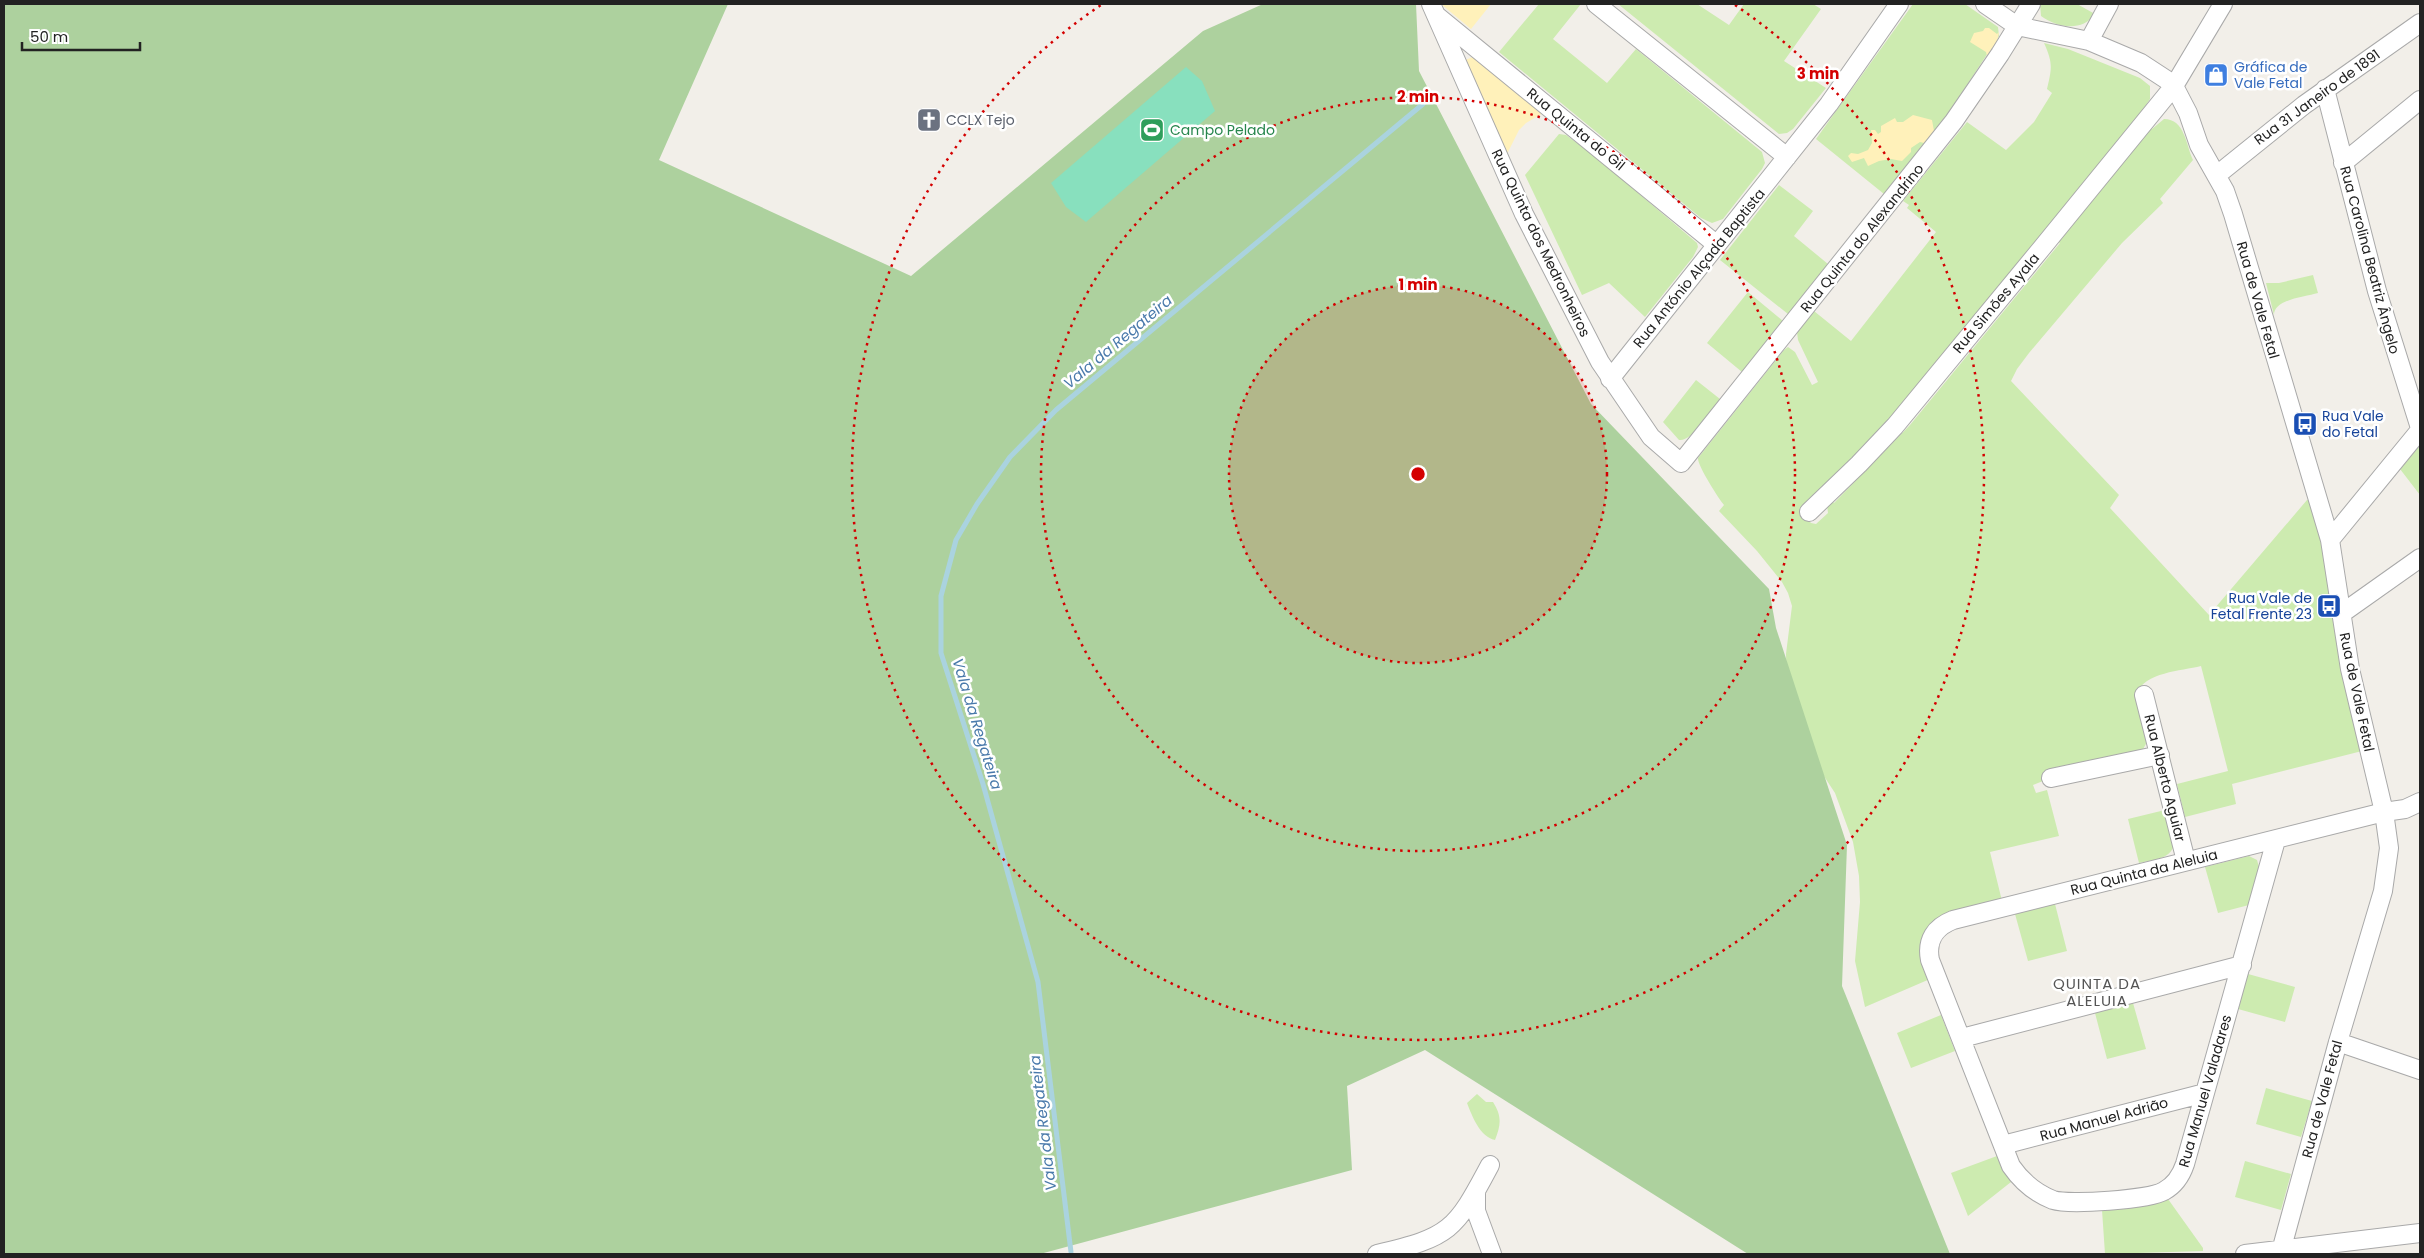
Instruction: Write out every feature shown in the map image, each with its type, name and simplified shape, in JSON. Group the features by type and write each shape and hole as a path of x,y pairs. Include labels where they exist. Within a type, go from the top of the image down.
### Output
{"street":[{"path":"1596,4 1787,157"},
{"name":"Rua António Alçada Baptista","path":"1610,379 1829,104 1899,4"},
{"path":"1985,4 2017,26 2089,41 2155,71 2174,86"},
{"name":"Rua Quinta do Alexandrino","path":"1681,463 1954,121 2031,4"},
{"path":"2089,41 2109,4"},
{"name":"Rua Simões Ayala","path":"1809,512 1895,426 2174,86 2223,4"},
{"name":"Rua Quinta do Gil","path":"1433,8 1717,245"},
{"name":"Rua Quinta dos Medronheiros","path":"1433,8 1524,214 1610,379 1651,436 1681,463"},
{"name":"Rua 31 Janeiro de 1891","path":"2217,175 2325,89 2420,23"},
{"name":"Rua de Vale Fetal","path":"2174,86 2188,112 2206,161 2217,175 2233,214 2330,540 2350,669 2384,812 2389,848 2382,891 2281,1250"},
{"name":"Rua Carolina Beatriz Ângelo","path":"2325,89 2343,163 2397,360 2420,429"},
{"path":"2343,163 2420,100"},
{"path":"2330,540 2420,429"},
{"path":"2341,614 2420,558"},
{"name":"Rua Alberto Aguiar","path":"2144,695 2186,861"},
{"path":"2051,778 2160,755"},
{"name":"Rua Quinta da Aleluia","path":"1930,960 1929,944 1932,936 1944,924 2186,861 2405,808 2420,802"},
{"name":"Rua Manuel Valadares","path":"1930,960 2003,1145 2018,1176 2035,1191 2053,1200 2070,1203 2155,1195 2170,1186 2182,1173 2276,840"},
{"path":"1962,1038 2242,965"},
{"path":"2338,1042 2420,1070"},
{"name":"Rua Manuel Adrião","path":"2003,1145 2205,1093"},
{"path":"1377,1254 1422,1243 1448,1229 1459,1219 1490,1165"},
{"path":"1476,1192 1476,1210 1492,1254"},
{"path":"2245,1254 2420,1233"}],"green space":[{"path":"4,4 728,4 659,160 911,276 1203,31 1263,4 1416,4 1419,71 1591,404 1769,589 1776,628 1847,845 1842,986 1950,1254 1748,1254 1425,1050 1347,1086 1352,1170 1040,1254 4,1254"},
{"path":"1539,4 1581,4 1553,39 1607,83 1636,49 1762,152 1765,163 1762,169 1723,219 1712,223 1701,218 1499,52"},
{"path":"1618,4 1697,4 1729,25 1744,4 1813,4 1821,9 1784,61 1826,88 1793,129 1787,133 1779,134"},
{"path":"1913,4 1965,4 1998,27 1999,36 1950,111 1884,194 1816,139"},
{"path":"2040,4 2077,4 2095,14 2090,20 2077,26 2062,25 2041,16"},
{"path":"2044,43 2068,49 2140,78 2150,86 2150,99 2138,117 1891,419 1805,505 1804,515 1811,523 1816,524 1828,513 1827,505 1830,499 1834,503 1910,425 2060,243 2056,240 2149,127 2152,129 2164,119 2171,120 2181,128 2193,160 2160,199 2163,203 2122,243 2029,353 2011,381 2119,495 2110,508 2209,615 2307,500 2311,499 2317,513 2362,751 2232,784 2236,804 2185,817 2177,784 2228,771 2201,666 2174,671 2147,681 2136,694 2147,742 2142,751 2053,770 2043,781 2033,785 2036,793 2047,790 2059,836 1990,852 2002,901 1934,922 1925,933 1922,944 1930,979 1865,1007 1855,961 1860,902 1859,876 1853,842 1835,793 1816,764 1787,692 1786,654 1792,606 1782,582 1757,551 1719,511 1724,505 1704,474 1698,458 1788,347 1795,352 1812,385 1818,382 1798,340 1797,332 1814,311 1851,341 1936,232 1907,208 1909,205 1903,201 1967,122 2006,150 2034,122 2052,93 2047,89 2051,66"},
{"name":"Campo Pelado","path":"1186,67 1202,81 1215,111 1086,222 1066,207 1051,183"},
{"path":"1559,134 1566,135 1591,153 1697,243 1698,247 1693,257 1645,317 1609,283 1582,295 1525,175"},
{"path":"1779,185 1813,211 1794,236 1828,264 1788,314 1720,260"},
{"path":"2313,275 2318,293 2284,302 2275,310 2274,315 2266,283 2279,283"},
{"path":"1748,292 1783,321 1742,372 1707,343"},
{"path":"1696,380 1720,399 1696,431 1690,436 1679,440 1663,422"},
{"path":"2420,445 2420,495 2400,469"},
{"path":"2165,810 2174,845 2172,850 2169,854 2160,858 2139,863 2128,819"},
{"path":"2249,856 2257,860 2259,867 2249,905 2218,913 2205,867"},
{"path":"2055,904 2067,951 2028,961 2015,914"},
{"path":"2248,974 2295,987 2285,1022 2238,1009"},
{"path":"2133,1003 2146,1049 2107,1059 2095,1013"},
{"path":"1941,1015 1955,1051 1911,1068 1897,1033"},
{"path":"2266,1088 2312,1101 2301,1137 2256,1124"},
{"path":"1477,1094 1486,1102 1493,1102 1498,1112 1499,1125 1495,1140 1485,1135 1481,1130 1474,1120 1467,1103"},
{"path":"1997,1156 2011,1182 1968,1216 1951,1173"},
{"path":"2245,1161 2291,1174 2281,1210 2235,1197"},
{"path":"2168,1199 2203,1248 2203,1251 2105,1254 2102,1210 2149,1205"}],"sand":[{"path":"1441,4 1491,4 1471,29"},
{"path":"1985,28 1989,28 1997,34 1999,32 1997,42 1987,56 1986,52 1970,42 1974,33 1983,31"},
{"path":"1475,56 1545,112 1526,123 1519,130 1505,155 1463,61"},
{"path":"1913,115 1932,120 1934,131 1924,143 1920,142 1911,148 1911,152 1902,161 1891,159 1879,161 1868,166 1864,158 1852,162 1848,156 1851,153 1858,154 1868,150 1872,143 1871,130 1875,130 1878,134 1881,132 1881,126 1895,118 1897,122 1903,122"}],"waterway":[{"name":"Vala da Regateira","path":"1071,1252 1038,982 983,784 941,653 941,596 956,540 977,504 1010,457 1056,410 1423,104"}],"place":[{"name":"Gráfica de Vale Fetal","path":"2216,75"},
{"name":"CCLX Tejo","path":"929,120"},
{"name":"Campo Pelado","path":"1152,130"},
{"name":"Rua Vale do Fetal","path":"2305,424"},
{"name":"Rua Vale de Fetal Frente 23","path":"2329,606"}],"district":[{"name":"QUINTA DA ALELUIA","path":"2097,992"}]}
